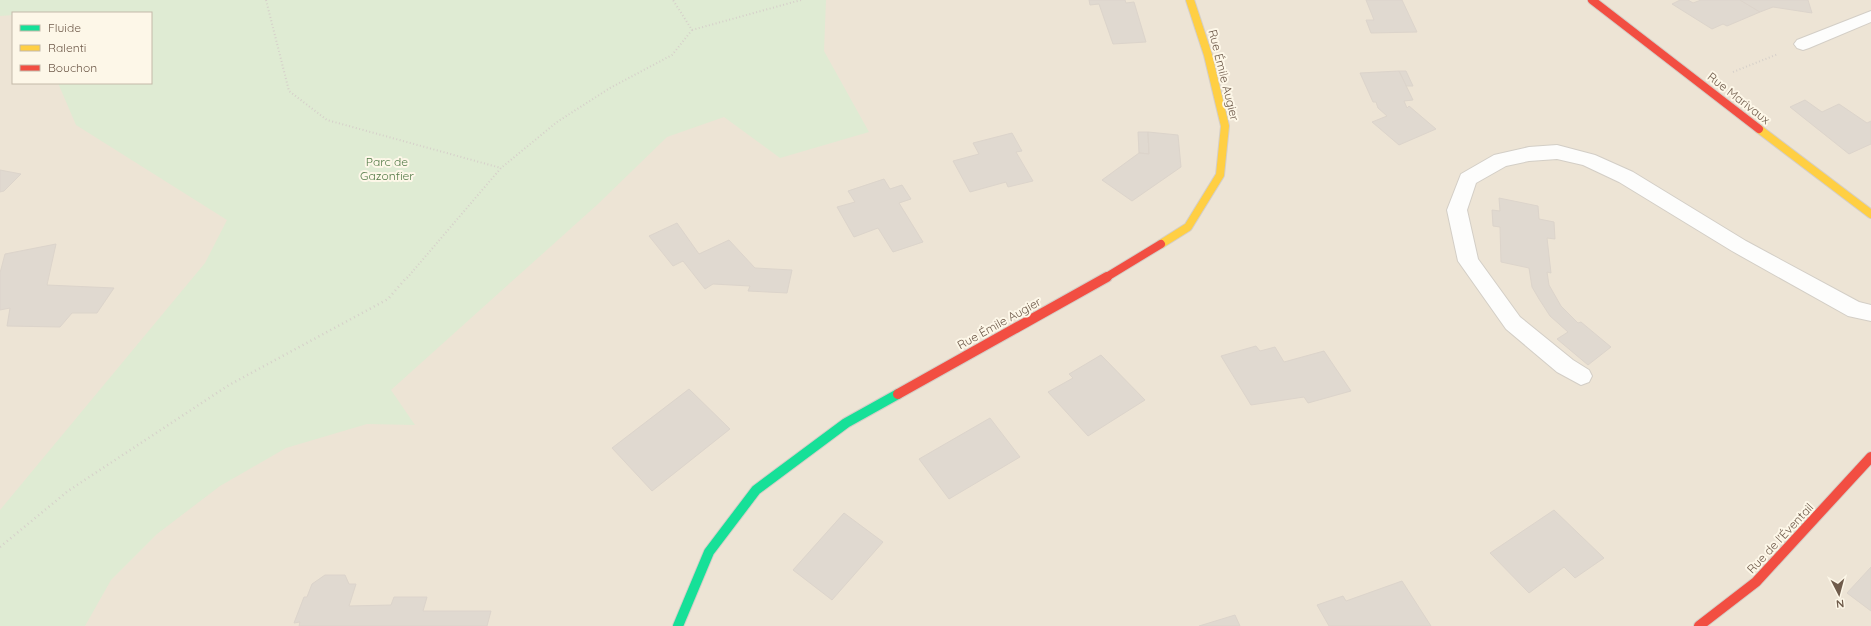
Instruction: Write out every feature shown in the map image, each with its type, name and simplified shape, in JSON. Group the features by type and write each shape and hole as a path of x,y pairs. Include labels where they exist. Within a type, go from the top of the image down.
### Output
{"street":[{"name":"Rue Émile Augier","path":"678,626 709,552 756,490 846,423 1122,268 1188,227 1220,175 1225,126 1208,55 1190,0"},
{"name":"Rue Marivaux","path":"1592,0 1816,174 1871,214"},
{"path":"1803,44 1871,16"},
{"name":"Rue de l'Éventail","path":"1699,626 1756,582 1871,457"}],"lane":[{"path":"1581,376 1565,366 1513,323 1468,261 1458,210 1468,179 1501,160 1529,154 1557,152 1588,160 1626,177 1739,246 1856,310 1871,313"}],"path":[{"path":"266,0 289,91 327,120 501,168"},
{"path":"673,0 692,30"},
{"path":"0,547 68,491 229,385 388,299 501,168 557,122 610,88 672,55 692,30 801,0"},
{"path":"1702,84 1803,44"}],"shaded area":[{"path":"0,0 1871,0 1871,626 0,626"}],"green space":[{"name":"Parc de Gazonfier","path":"0,0 826,0 824,51 869,132 780,158 724,117 667,137 598,204 391,390 415,425 367,424 286,448 220,486 157,534 111,580 85,626 0,626 0,510 205,263 227,220 76,125 58,84 152,84 152,12 12,12 12,15 0,16"}],"building":[{"path":"1089,0 1125,0 1126,3 1134,2 1146,42 1113,44 1099,4 1090,5"},
{"path":"1366,0 1402,0 1417,32 1371,33 1366,20 1374,20"},
{"path":"1680,0 1688,0 1693,3 1701,0 1740,0 1760,12 1727,26 1723,24 1712,29 1672,4"},
{"path":"1740,0 1808,0 1812,13 1773,7 1760,12"},
{"path":"1399,71 1406,71 1413,86 1406,86"},
{"path":"1399,71 1413,100 1404,101 1407,108 1409,106 1436,129 1399,145 1372,122 1387,116 1378,108 1376,102 1373,102 1360,73"},
{"path":"1805,100 1822,112 1839,104 1867,123 1871,121 1871,144 1849,154 1790,107"},
{"path":"1138,132 1148,132 1149,154 1139,153"},
{"path":"1148,132 1178,135 1181,167 1132,201 1102,180 1139,153 1149,154"},
{"path":"1012,133 1022,151 1016,152 1033,181 1008,187 1006,182 970,192 953,161 979,154 973,143"},
{"path":"0,170 21,174 4,191 0,192"},
{"path":"884,179 890,189 902,185 911,199 899,203 923,242 893,252 878,228 854,237 837,207 855,202 848,191"},
{"path":"1499,198 1538,206 1539,219 1554,222 1555,239 1547,238 1551,273 1547,272 1549,285 1561,306 1578,323 1581,322 1611,347 1588,365 1557,339 1568,332 1550,316 1539,299 1532,287 1529,268 1501,262 1500,227 1493,226 1492,210 1500,211"},
{"path":"677,223 699,254 729,240 755,268 792,270 787,293 748,291 750,286 713,284 705,289 683,261 673,266 649,236"},
{"path":"56,244 47,285 114,288 97,313 72,313 60,327 7,326 10,308 0,310 0,273 5,254"},
{"path":"1256,346 1260,351 1275,347 1284,362 1324,351 1351,391 1308,403 1304,397 1251,405 1221,356"},
{"path":"1101,355 1145,400 1088,436 1048,392 1073,378 1069,374"},
{"path":"689,389 730,429 652,491 612,448"},
{"path":"990,418 1020,457 949,499 919,459"},
{"path":"1554,510 1604,558 1575,578 1564,567 1529,593 1490,553"},
{"path":"844,513 883,542 832,600 793,570"},
{"path":"1871,567 1871,611 1847,593"},
{"path":"325,575 345,575 349,584 356,584 349,606 391,605 394,597 427,597 423,611 491,611 487,626 299,626 300,622 294,623 304,597 307,597 312,584"},
{"path":"1402,581 1431,626 1329,626 1317,605 1343,596 1346,601"},
{"path":"1235,615 1240,626 1199,626"}],"traffic: fast":[{"path":"678,626 709,552 756,490 846,423 898,394"}],"traffic: slow":[{"path":"1161,244 1188,227 1220,175 1225,126 1208,55 1190,0"},
{"path":"1759,129 1871,214"}],"traffic: jam":[{"path":"1592,0 1759,129"},
{"path":"898,394 1122,268 1161,244"},
{"path":"1699,626 1756,582 1871,457"}]}
